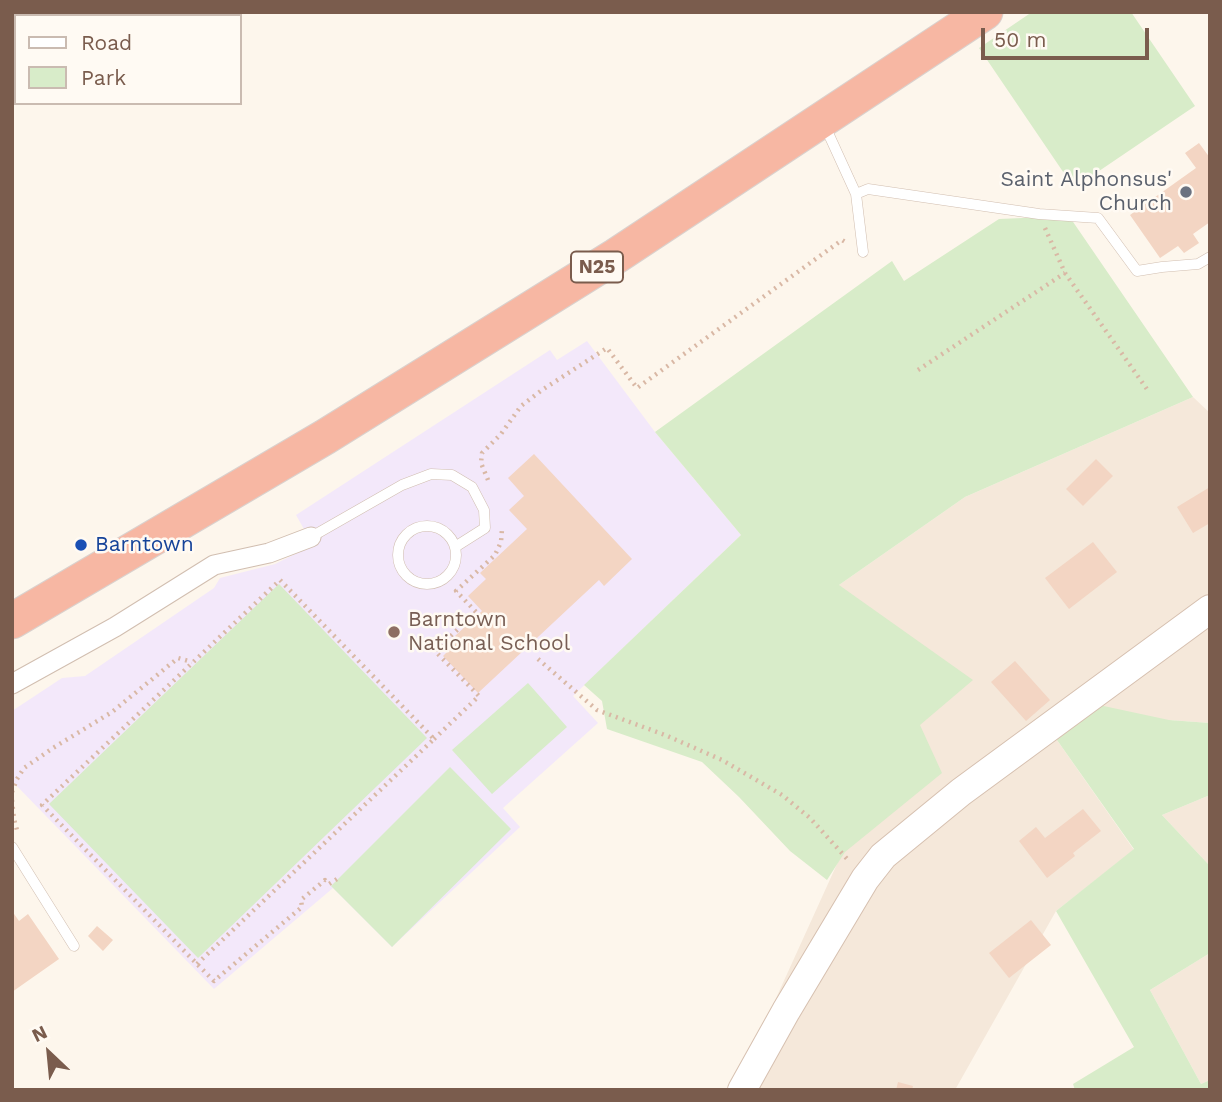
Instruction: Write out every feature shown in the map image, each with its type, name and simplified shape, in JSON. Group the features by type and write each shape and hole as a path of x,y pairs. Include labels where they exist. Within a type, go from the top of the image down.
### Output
{"highway":[{"name":"N25","path":"12,621 325,437 604,263 985,12"}],"street":[{"path":"12,684 115,627 214,565 269,553 311,537"},
{"path":"742,1090 865,879 883,856 961,792 1210,609"}],"lane":[{"path":"823,121 856,194 863,252"},
{"path":"856,194 868,189 1039,215 1098,218 1137,271 1198,264 1210,257"},
{"path":"311,537 402,485 431,474 452,475 472,487 484,510 485,528 455,547"},
{"path":"436,527 451,539 455,547 454,565 450,573 435,583 416,582 402,569 399,560 402,541 416,528 436,527"},
{"path":"16,844 74,946"}],"path":[{"path":"1039,215 1065,273 1149,392"},
{"path":"489,483 481,463 482,453 501,434 521,407 542,390 607,348 637,387 842,240 863,252"},
{"path":"918,370 1065,273"},
{"path":"197,964 479,696 435,651 476,612 456,591 495,555 501,542 503,527 485,528"},
{"path":"337,879 329,884 325,880 301,900 302,907 214,981 42,805 280,580 434,739"},
{"path":"12,792 24,768 112,712 178,658 192,662"},
{"path":"538,659 597,710 710,755 782,795 810,818 865,879"},
{"path":"12,800 16,844"}],"shaded area":[{"name":"Barntown National School","path":"587,341 655,432 741,535 573,696 598,723 503,808 520,827 392,947 333,888 214,989 12,781 12,711 62,678 85,676 214,588 220,578 275,564 313,545 296,515 550,350 557,360"},
{"path":"1193,397 1210,413 1210,723 1169,720 1052,733 1134,850 1056,911 955,1090 731,1090 842,853 839,585 965,497"},
{"path":"1210,795 1210,866 1162,815"},
{"path":"1210,953 1210,1080 1201,1084 1150,990"}],"green space":[{"path":"1032,12 1131,12 1195,106 1074,188 979,48"},
{"path":"1069,216 1193,397 965,497 839,585 973,680 920,725 942,773 845,852 827,880 790,851 702,762 607,729 602,701 584,685 741,535 655,432 892,261 904,281 999,219"},
{"path":"279,584 427,738 198,958 49,804"},
{"path":"528,683 567,727 492,794 452,750"},
{"path":"1099,705 1169,720 1210,723 1210,795 1162,815 1210,866 1210,953 1150,990 1201,1084 1210,1080 1210,1090 1075,1090 1073,1084 1134,1047 1056,911 1134,849 1052,733"},
{"path":"450,767 511,829 392,947 331,886"}],"building":[{"name":"Saint Alphonsus' Church","path":"1199,143 1210,158 1210,222 1193,234 1199,243 1184,253 1178,246 1160,258 1130,215 1196,168 1185,153"},
{"path":"534,454 632,559 604,586 599,580 478,693 443,656 459,640 455,636 482,611 468,596 486,579 480,573 527,529 509,510 524,496 508,478"},
{"path":"1096,459 1113,476 1083,506 1066,489"},
{"path":"1210,487 1210,523 1193,533 1177,507"},
{"path":"1093,542 1117,572 1069,609 1045,578"},
{"path":"1015,661 1050,700 1026,721 991,682"},
{"path":"1083,809 1101,831 1047,878 1019,841 1036,827 1045,838"},
{"path":"12,911 19,921 28,914 59,959 12,992"},
{"path":"1031,920 1051,945 1009,978 989,953"},
{"path":"97,926 113,940 103,951 88,936"},
{"path":"898,1082 913,1086 912,1090 896,1090"}],"place":[{"name":"Saint Alphonsus' Church","path":"1186,192"},
{"name":"Barntown","path":"81,545"},
{"name":"Barntown National School","path":"394,632"}]}
